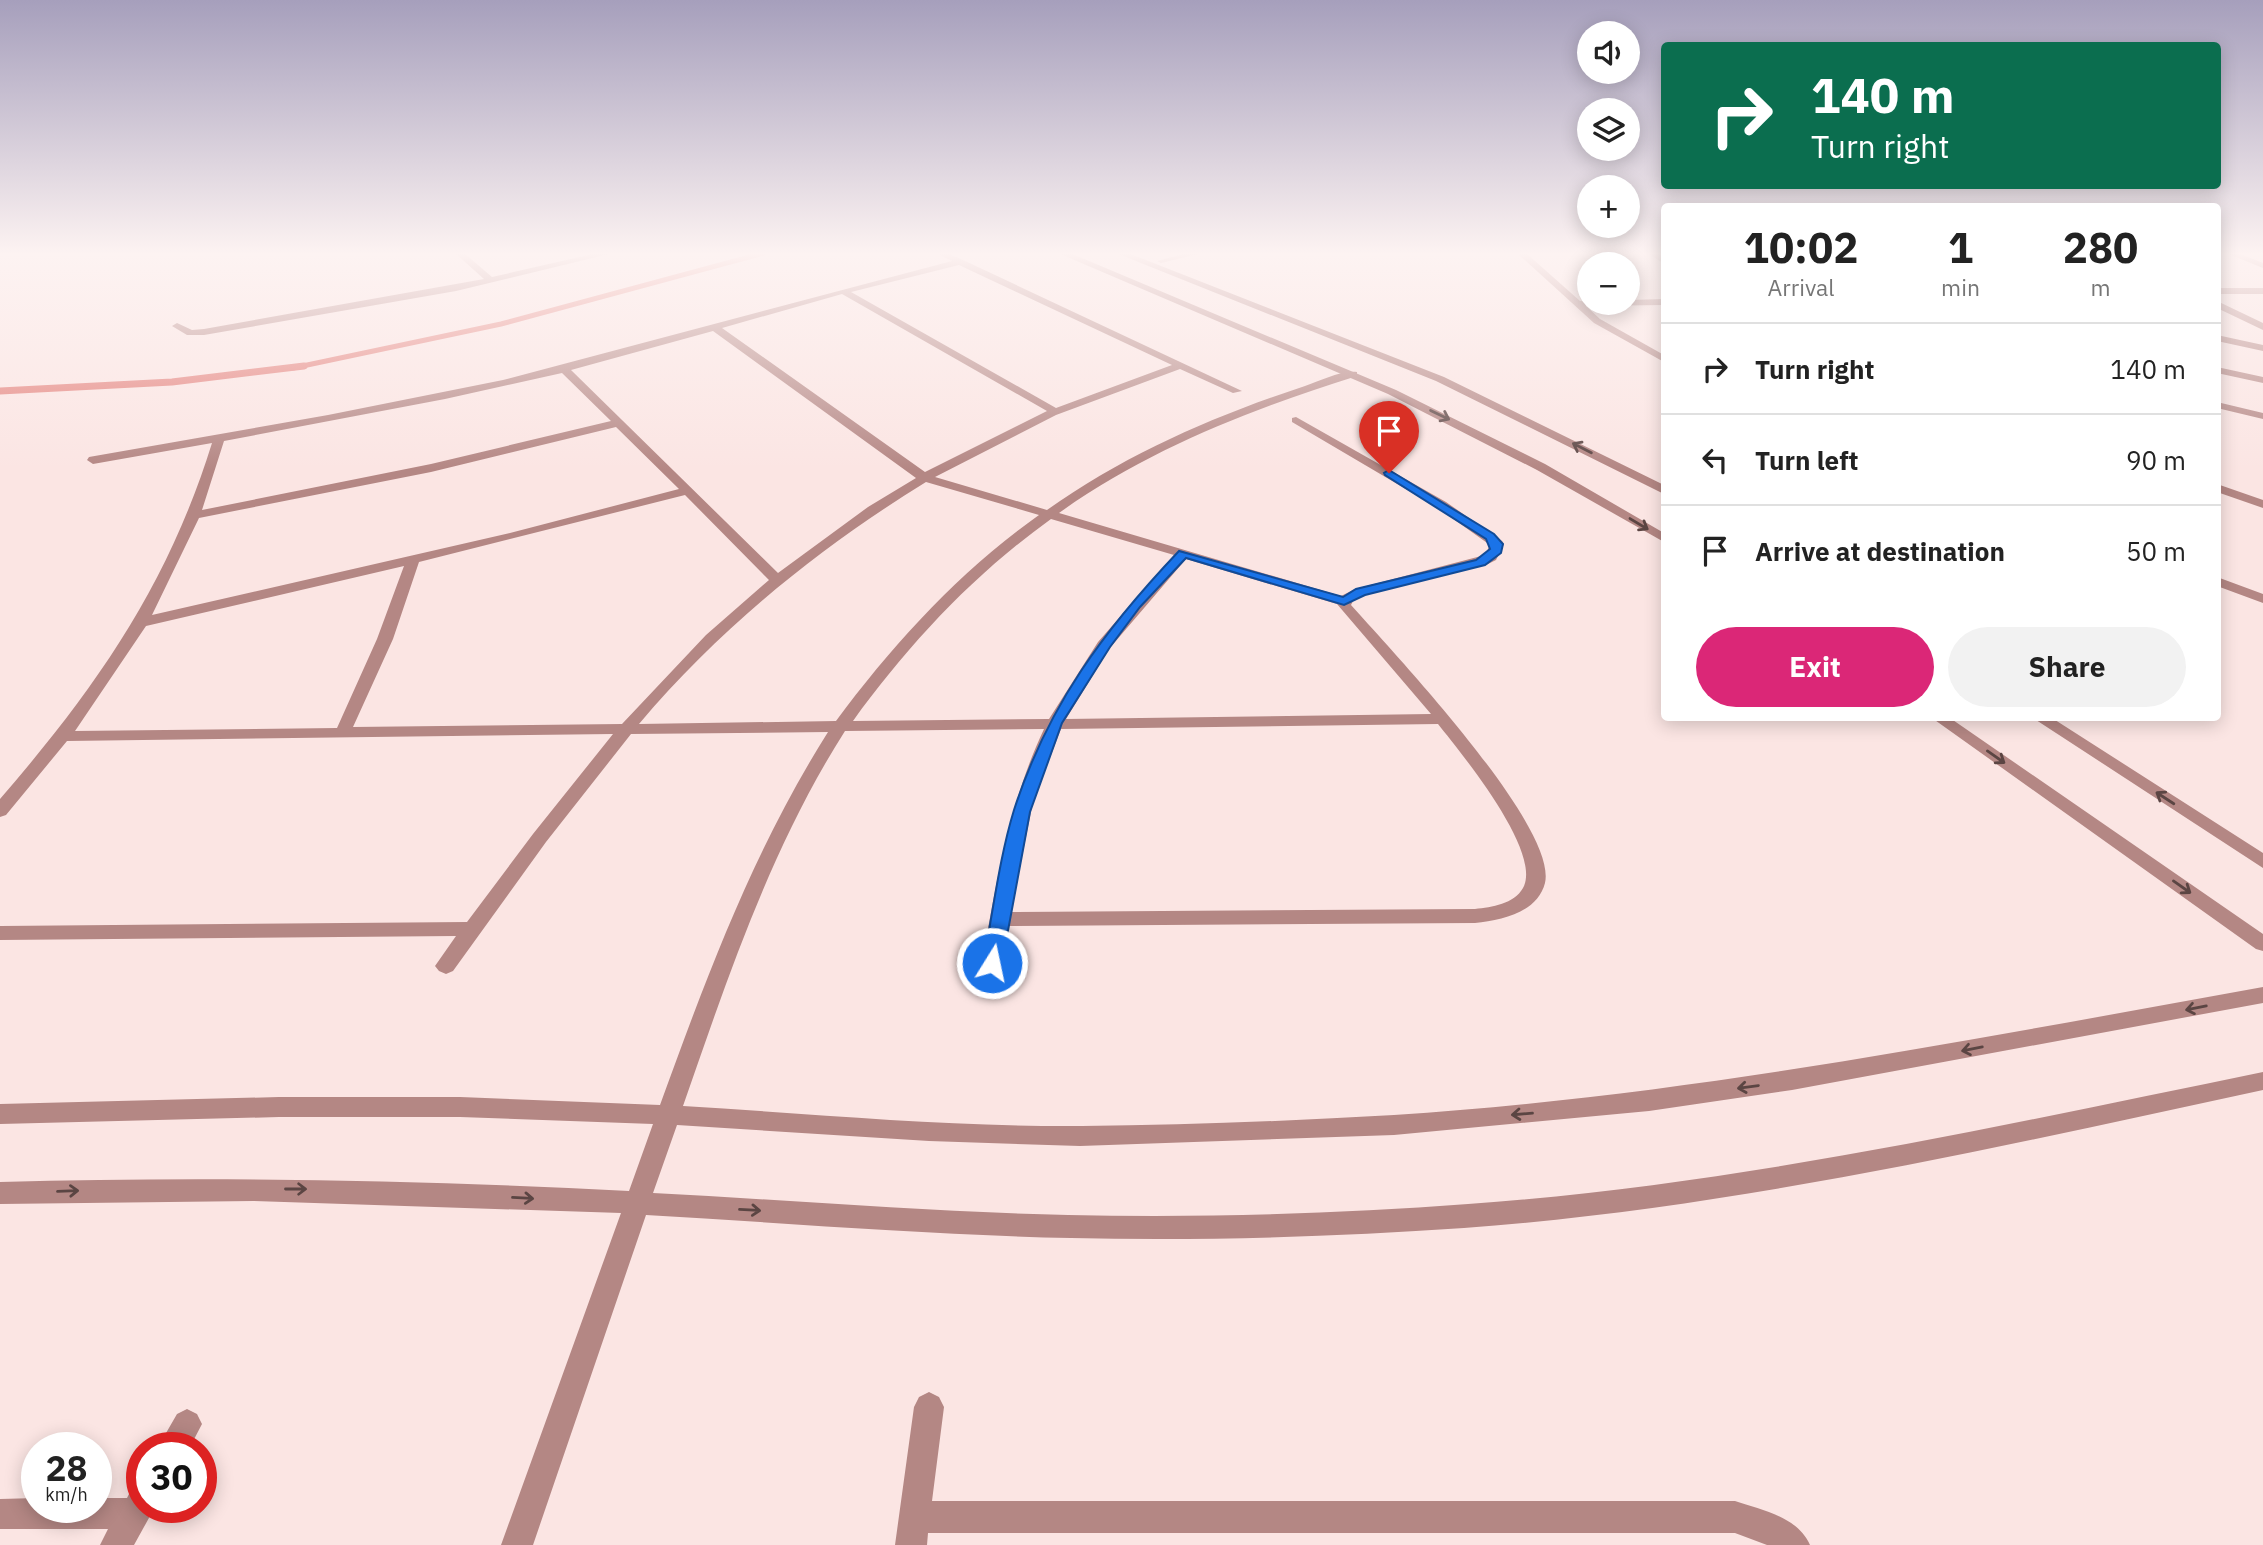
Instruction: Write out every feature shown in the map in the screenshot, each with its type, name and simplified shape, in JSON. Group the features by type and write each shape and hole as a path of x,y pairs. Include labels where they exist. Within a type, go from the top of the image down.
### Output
{"street":[{"path":"177,326 190,333 243,325"},
{"path":"93,460 401,404 564,369 721,325"},
{"path":"903,325 1054,411"},
{"path":"1095,325 1237,391"},
{"path":"1247,325 1364,371 1541,467 1661,536"},
{"path":"1304,325 1501,407 1661,488"},
{"path":"1605,325 1661,357"},
{"path":"714,327 923,477 1344,601 1360,592 1491,557 1497,544 1442,505 1296,420"},
{"path":"2221,339 2263,348"},
{"path":"517,1545 636,1203 728,951 770,849 806,782 880,673 926,619 976,571 1048,513 1134,460 1276,399 1398,362"},
{"path":"446,966 548,825 627,729 710,639 776,579 823,542 923,477 1054,411 1181,365"},
{"path":"564,369 776,579"},
{"path":"2221,371 2263,380"},
{"path":"2221,406 2263,416"},
{"path":"196,515 431,468 618,423"},
{"path":"0,811 63,736 143,622 196,515 219,438"},
{"path":"2221,489 2263,504"},
{"path":"143,622 412,561 687,491"},
{"path":"992,963 1022,812 1055,723 1104,645 1135,605 1184,553"},
{"path":"343,732 385,639 412,561"},
{"path":"2221,583 2263,599"},
{"path":"1000,919 1502,913 1522,902 1533,888 1536,872 1533,854 1484,773 1348,610 1344,601"},
{"path":"63,736 1441,719"},
{"path":"1944,721 2263,944"},
{"path":"2046,721 2263,862"},
{"path":"0,933 473,929"},
{"path":"0,1114 265,1107 460,1107 1080,1136 1394,1125 1623,1104 1792,1081 2263,995"},
{"path":"0,1193 135,1188 329,1189 965,1222 1195,1227 1551,1209 1713,1188 1874,1161 2263,1081"},
{"path":"929,1407 913,1531 1735,1517 1770,1528 1794,1545"},
{"path":"0,1514 126,1508"},
{"path":"116,1545 129,1523"}],"waterway":[{"path":"300,366 496,325"},
{"path":"0,391 172,382 300,366"},
{"path":"293,368 300,366"}],"route":[{"path":"992,963 1022,812 1041,754 1055,723 1104,645 1135,605 1184,553 1344,601 1353,594 1480,562 1491,557 1496,551 1497,544 1490,537 1389,473"}]}
